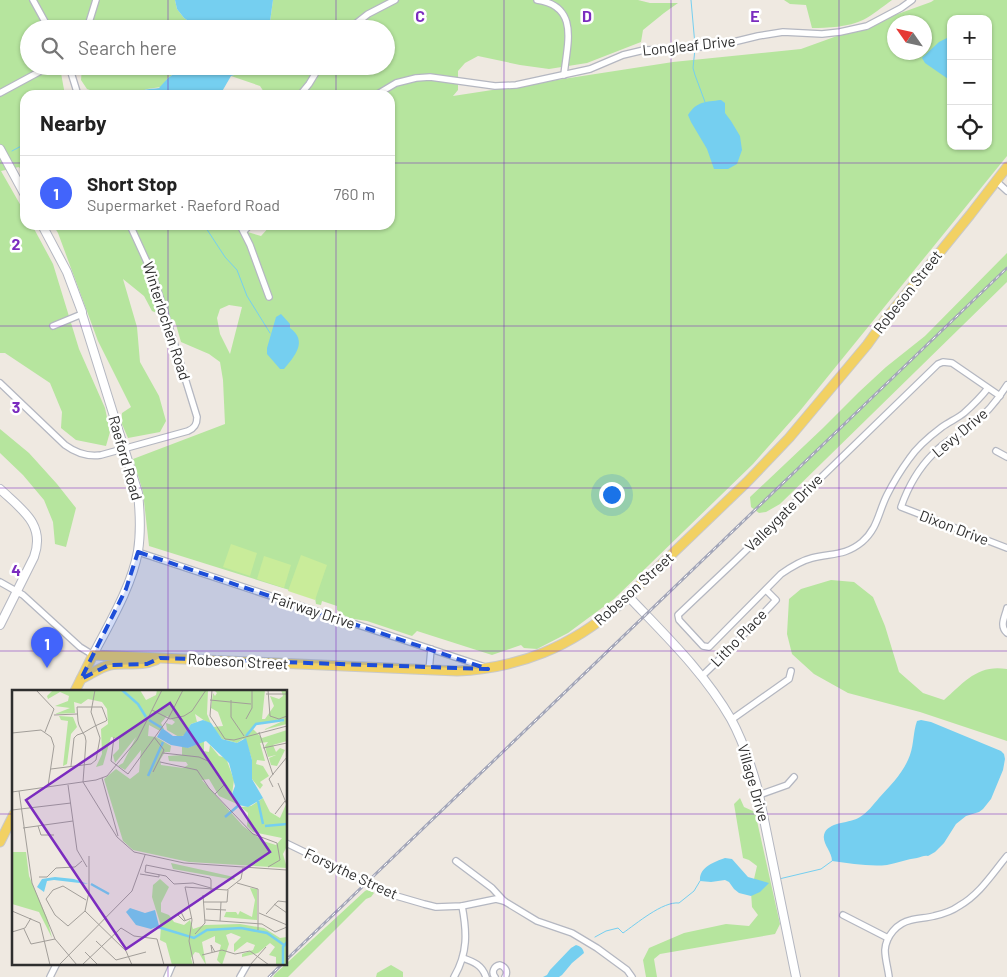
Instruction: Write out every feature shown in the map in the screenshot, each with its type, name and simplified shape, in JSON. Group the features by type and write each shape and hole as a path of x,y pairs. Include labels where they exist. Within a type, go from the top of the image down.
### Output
{"main road":[{"path":"0,150 20,186"},
{"name":"Robeson Street","path":"93,655 457,672 488,668 528,659 561,645 612,612 747,482 789,438 867,345 1007,167"},
{"name":"Raeford Road","path":"45,230 66,272 82,312 138,493 140,524 138,552 132,575 76,690"},
{"path":"0,489 29,517 38,536 36,550 0,625"},
{"name":"Village Drive","path":"628,596 702,676 731,720 746,752 759,795 796,977"},
{"path":"81,680 109,665 147,664 160,658"},
{"path":"0,842 3,828 12,817"}],"street":[{"path":"33,0 44,20"},
{"path":"90,20 96,0"},
{"path":"360,20 395,0"},
{"path":"537,0 548,2 557,8 567,22 569,32 564,75"},
{"name":"Longleaf Drive","path":"384,90 396,83 430,77 506,86 590,69 623,55 644,50 721,45 783,32 822,34 840,32 867,26 912,0"},
{"path":"0,94 34,75"},
{"path":"72,75 76,90"},
{"path":"304,90 314,75"},
{"path":"996,181 1007,191"},
{"name":"Winterlochen Road","path":"124,449 192,430 196,424 197,416 152,273 132,230"},
{"path":"244,231 269,297"},
{"path":"52,326 82,314"},
{"name":"Valleygate Drive","path":"988,388 963,414 941,428 910,457 886,496 871,532 863,541 841,554 810,558 793,565 781,574 709,647 703,646 678,620 678,615 938,364 942,362 952,363 1000,396"},
{"path":"0,383 71,449 84,455 94,456 124,449"},
{"name":"Levy Drive","path":"901,507 906,493 916,476 934,453 972,425 987,411 1007,386"},
{"path":"996,451 1007,457"},
{"name":"Dixon Drive","path":"901,507 1007,548"},
{"name":"Fairway Drive","path":"138,552 488,668"},
{"path":"0,582 23,595 80,647 93,655"},
{"name":"Litho Place","path":"702,676 776,600 766,590"},
{"path":"1007,608 1002,625 1007,633"},
{"path":"429,671 431,650"},
{"path":"731,720 789,679 791,671"},
{"path":"759,795 787,784 794,777"},
{"name":"Forsythe Street","path":"288,844 393,895 436,907 462,906 496,899 504,901"},
{"path":"889,977 885,952 888,938 894,930 903,922 934,916 958,907 984,886 1007,856"},
{"path":"456,861 492,888 504,901 537,921 572,934 597,948 626,970 632,977"},
{"path":"454,977 463,958 466,933 462,906"},
{"path":"842,915 888,938"},
{"path":"463,958 482,968 485,976 494,975 495,967 500,965 506,970 504,977"},
{"path":"50,977 56,964"},
{"path":"166,977 172,964"},
{"path":"240,977 247,964"}],"highlighted area":[{"path":"138,552 488,669 160,658 147,664 109,665 81,679 126,589"}],"green space":[{"path":"0,0 175,0 177,9 187,20 20,20 20,75 61,75 64,90 20,90 20,169 19,167 1,171 20,204 20,230 35,230 53,264 79,349 105,408 110,432 106,446 76,440 61,428 62,412 50,383 5,353 0,353"},
{"path":"273,0 638,0 650,3 678,3 643,30 641,42 587,63 549,69 478,56 465,63 458,71 458,90 453,96 673,62 801,49 887,18 887,60 932,60 932,15 895,15 934,0 1007,0 1007,156 799,412 753,464 614,599 568,633 537,649 524,648 521,645 492,655 417,631 412,636 367,621 348,618 337,610 337,606 322,601 321,605 316,604 315,598 149,546 143,492 133,459 225,424 223,380 220,362 209,354 181,342 175,321 152,311 144,296 123,279 137,327 140,362 159,396 166,421 160,432 128,438 121,422 122,413 131,407 98,341 56,230 241,230 261,236 266,230 395,230 395,90 263,90 260,86 231,76 395,75 395,20 270,20","holes":["229,305 242,307 230,354 220,334 217,318 220,309"]},
{"path":"784,0 892,0 863,20 838,27 812,28 806,5 790,4"},
{"path":"81,75 172,75 161,87 144,90 90,90 81,80"},
{"path":"1007,253 1007,282 780,504 766,512 759,513 751,507 750,497 886,367 925,336"},
{"path":"0,429 29,453 76,508 66,547 55,544 53,522 44,500 23,475 0,453"},
{"path":"231,544 257,553 250,576 223,567"},
{"path":"301,555 327,565 315,600 288,591"},
{"path":"264,556 291,565 284,588 257,579"},
{"path":"831,580 854,582 873,597 885,626 899,672 923,693 944,700 965,681 980,672 997,668 1007,669 1007,741 920,712 848,693 814,674 792,654 787,634 789,599 801,589"},
{"path":"740,798 744,807 755,812 780,924 775,934 660,954 654,959 657,977 646,977 643,960 649,948 684,933 726,924 749,926 758,915 752,907 751,892 757,866 743,858 734,804"},
{"path":"369,889 374,893 288,977 273,977 275,974"},
{"path":"391,965 403,972 403,977 376,977 377,973"}],"water":[{"path":"175,0 273,0 270,20 187,20 177,9"},
{"path":"947,38 947,78 923,60 932,60 932,49"},
{"path":"172,75 234,75 231,76 223,90 146,90 159,88"},
{"path":"721,100 725,103 725,113 740,136 742,150 737,164 728,169 714,169 707,149 688,115 698,105"},
{"path":"281,314 290,324 290,328 298,338 299,343 295,354 284,369 280,369 267,354 276,317"},
{"path":"917,721 931,722 1001,751 1004,754 1003,770 991,799 979,812 966,816 956,824 944,843 928,856 887,865 832,861 824,839 825,832 836,824 856,819 863,815 901,773 911,751"},
{"path":"725,858 732,859 748,877 769,883 760,892 751,896 739,893 725,880 700,881 700,876 705,869 712,863"},
{"path":"576,945 581,947 584,953 562,975 559,977 543,977 547,975 571,948"}],"waterway":[{"path":"691,0 695,45"},
{"path":"695,49 693,68 705,102"},
{"path":"12,151 20,147"},
{"path":"207,230 225,257 237,270 247,296 270,333"},
{"path":"779,879 821,869 832,861"},
{"path":"595,937 606,931 618,928 623,933 658,909 673,903 679,903 694,891 700,881"}],"railway":[{"path":"288,958 1007,268"},
{"path":"269,977 282,964"}],"place":[{"name":"Short Stop","path":"47,668"}]}
